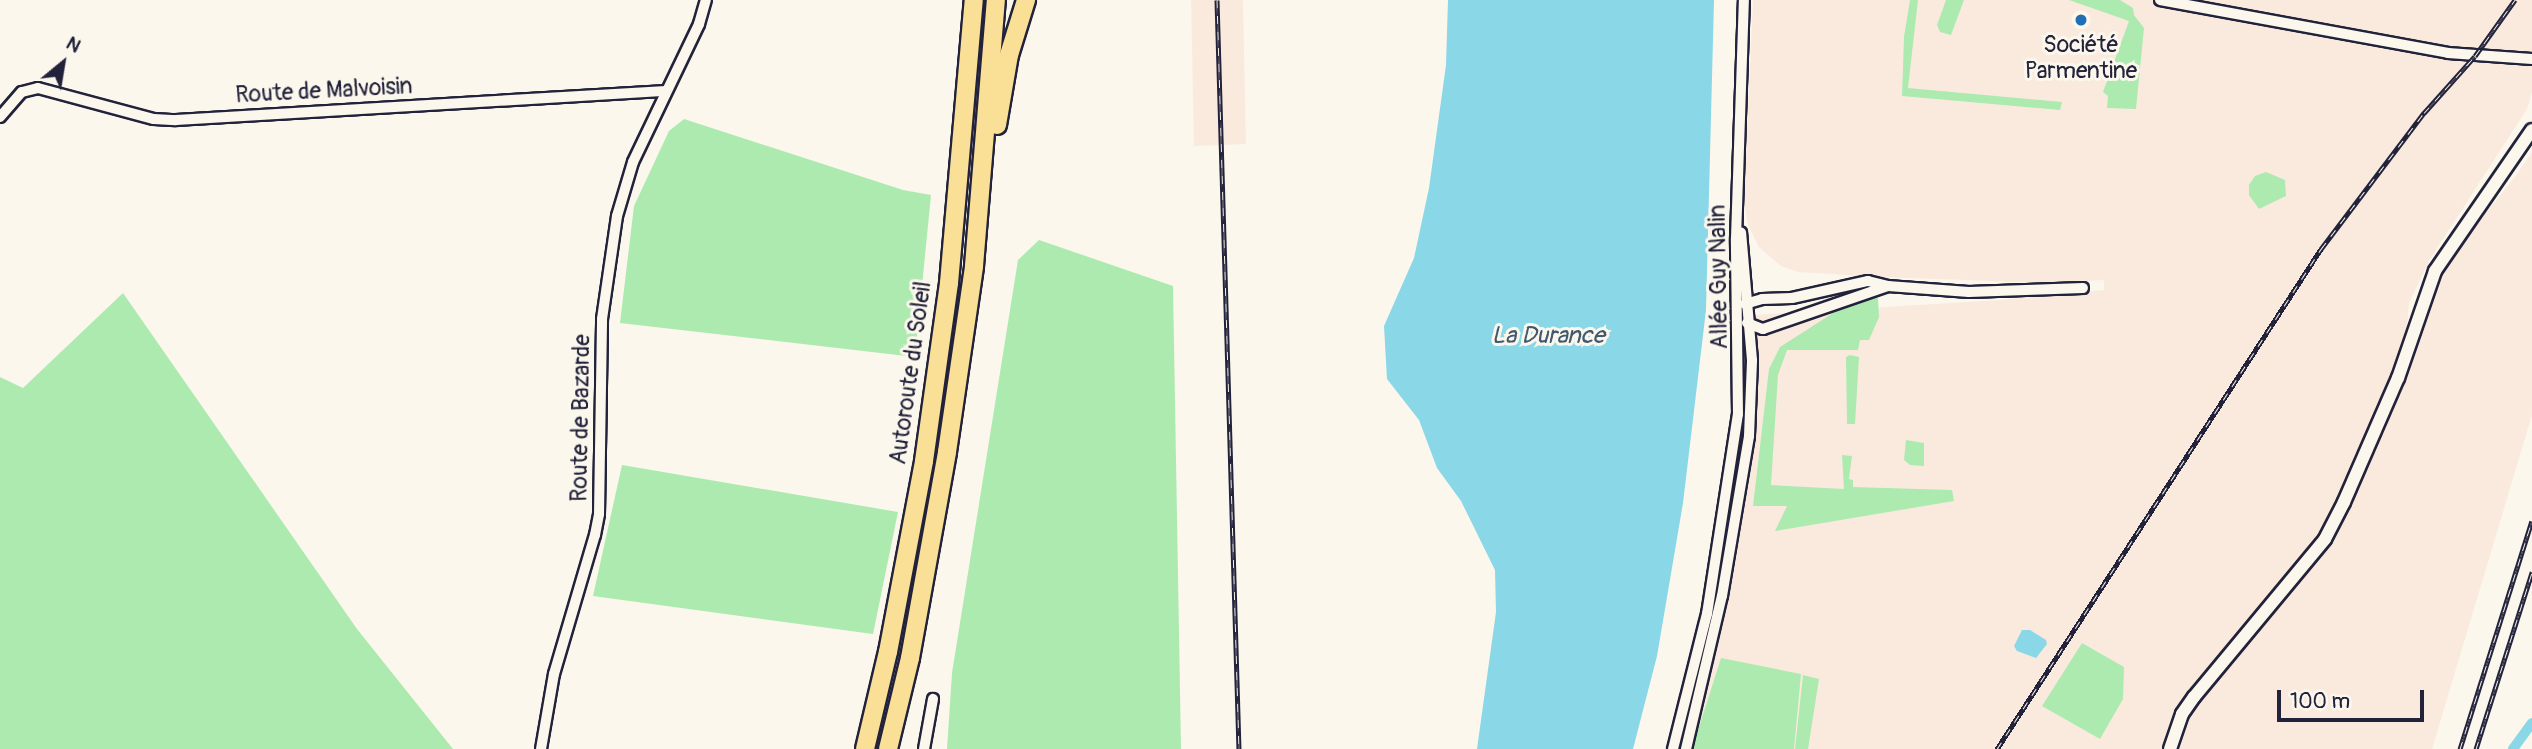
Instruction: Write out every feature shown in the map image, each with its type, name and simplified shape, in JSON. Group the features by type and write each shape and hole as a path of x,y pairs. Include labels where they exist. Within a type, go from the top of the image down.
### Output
{"highway":[{"name":"Autoroute du Soleil","path":"865,749 888,652 925,461 949,283 974,0"},
{"name":"Autoroute du Soleil","path":"888,749 910,658 945,466 974,266 996,0"},
{"path":"974,266 987,220 1001,91 1026,0"}],"street":[{"name":"Route de Bazarde","path":"541,749 554,674 595,535 598,514 601,340 612,243 627,179 666,90 699,24 706,0"},
{"path":"1737,193 1744,0"},
{"path":"2160,0 2448,53 2532,58"},
{"name":"Route de Malvoisin","path":"0,117 22,92 38,88 154,119 176,120 666,90"},
{"path":"2169,749 2182,714 2194,697 2325,539 2373,439 2398,378 2411,333 2435,271 2532,130"},
{"name":"Allée Guy Nalin","path":"1686,749 1722,596 1752,409 1752,351 1750,326 1742,309 1747,283 1737,193"},
{"name":"Allée Guy Nalin","path":"1673,749 1707,614 1738,414 1742,309 1737,193"},
{"path":"1888,286 1763,329 1750,326 1742,309 1762,299 1792,298 1868,281 1888,286 1969,292 2083,288"},
{"path":"1747,283 1762,299"},
{"path":"1752,351 1763,329"},
{"path":"925,749 933,699"}],"shaded area":[{"path":"1191,0 1243,0 1246,144 1194,146"},
{"path":"1753,0 2532,0 2532,92 2527,109 2430,259 2409,303 2407,327 2393,370 2326,526 2183,700 2164,749 1683,749 1722,621 1756,437 1754,315 2000,300 2104,290 2104,280 2049,283 1881,277 1798,272 1781,266 1759,247 1748,225 1744,202"},
{"path":"2532,152 2532,415 2432,749 2177,749 2180,730 2190,713 2305,574 2343,519 2443,273 2454,252"}],"green space":[{"path":"1910,0 1918,0 1908,88 2062,102 2060,110 1902,96 1904,37"},
{"path":"1946,0 1964,0 1951,35 1940,32 1937,25"},
{"path":"2069,0 2120,0 2133,8 2134,15 2144,28 2136,109 2107,108 2108,96 2103,92 2129,21"},
{"path":"684,119 903,190 931,195 915,357 620,323 634,206 669,131"},
{"path":"2266,172 2285,180 2286,196 2259,209 2249,195 2249,185 2255,176"},
{"path":"1039,240 1173,286 1181,749 947,749 952,673 1018,260"},
{"path":"123,293 357,629 453,749 0,749 0,377 23,388"},
{"path":"1878,298 1879,317 1869,340 1860,340 1858,350 1787,350 1778,375 1771,485 1844,489 1842,455 1852,456 1849,479 1853,480 1853,487 1952,490 1954,501 1775,531 1787,506 1753,506 1769,369 1780,347 1855,299"},
{"path":"1846,357 1859,357 1855,424 1847,424"},
{"path":"1906,440 1924,443 1924,466 1910,465 1904,460"},
{"path":"622,465 898,512 873,634 593,596"},
{"path":"2082,643 2124,667 2123,699 2100,739 2042,706"},
{"path":"1721,658 1801,674 1794,749 1692,749"},
{"path":"1803,675 1819,679 1808,749 1795,749"}],"water":[{"name":"La Durance","path":"1448,0 1714,0 1706,310 1683,503 1657,656 1633,749 1477,749 1496,612 1495,570 1461,501 1437,468 1419,420 1387,379 1384,326 1414,258 1429,188 1446,65"},
{"path":"2022,630 2030,630 2046,640 2047,644 2036,658 2017,651 2014,646"}],"waterway":[{"path":"2513,749 2532,723"}],"railway":[{"path":"1217,0 1239,749"},
{"path":"1997,749 2321,249 2424,113 2475,56 2515,0"},
{"path":"2460,749 2532,521"},
{"path":"2476,749 2532,572"}],"place":[{"name":"Société Parmentine","path":"2081,20"}]}
